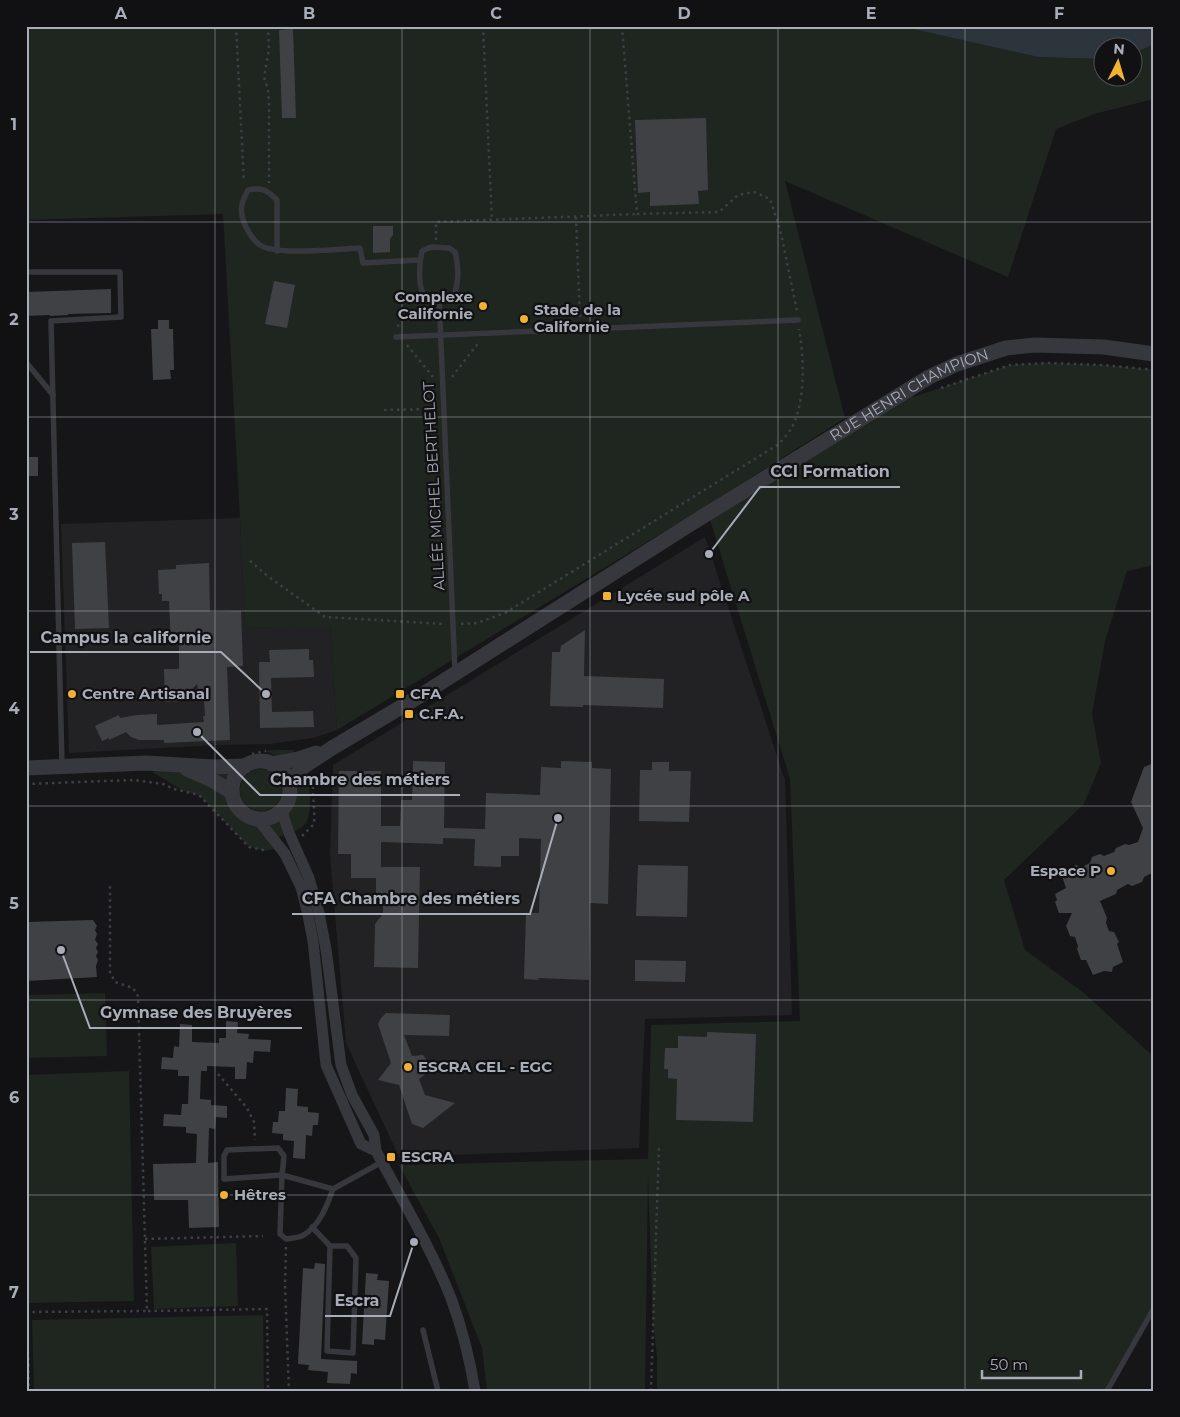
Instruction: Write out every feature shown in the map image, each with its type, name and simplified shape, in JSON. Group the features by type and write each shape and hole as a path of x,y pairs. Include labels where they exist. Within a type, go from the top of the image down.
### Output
{"street":[{"name":"RUE HENRI CHAMPION","path":"289,784 304,767 332,748 455,674 708,513 929,377 950,367 1006,348 1034,345 1104,347 1154,354"},
{"name":"RUE HENRI CHAMPION","path":"271,757 298,759 332,748"},
{"path":"26,768 146,763 214,767 246,761 259,762 271,757 283,772 289,784 289,796 283,815 292,841 309,878 319,913 326,949 341,1066 352,1095 374,1135 376,1151 433,1259 451,1298 472,1369 475,1391"},
{"path":"246,761 233,782 232,792 234,800 240,810 261,824 280,847 301,887 313,942 326,1066 362,1144 376,1151"},
{"path":"176,764 210,779 232,792"},
{"path":"254,818 272,817 285,806"}],"lane":[{"path":"277,251 278,200 269,192 258,188 248,190 241,203 242,217 249,234 260,246 277,251 360,248 363,263 420,260"},
{"path":"436,247 449,248 455,252 458,262 457,287 454,296 447,299 425,295 421,289 420,260 422,251 436,247"},
{"path":"26,272 120,272 121,317 51,322 62,767"},
{"name":"ALLÉE MICHEL BERTHELOT","path":"439,298 455,674"},
{"path":"396,337 798,320"},
{"path":"26,362 52,395"},
{"path":"333,1189 282,1174 224,1179 224,1156 227,1150 278,1148 284,1156 282,1174 280,1234 286,1239 302,1236 312,1227 325,1212 333,1189 382,1162"},
{"path":"312,1227 330,1246 327,1351 353,1353 356,1258 348,1246 330,1246"},
{"path":"1107,1391 1154,1308"},
{"path":"423,1330 438,1391"}],"path":[{"path":"236,26 244,182 248,190"},
{"path":"268,26 269,50 264,76 269,102 269,192"},
{"path":"483,26 492,220"},
{"path":"622,26 637,214"},
{"path":"250,561 325,617 453,625 478,623 505,613 779,444 791,428 797,413 803,381 801,337 780,229 770,199 754,192 738,195 719,212 436,222 436,247"},
{"path":"576,217 580,329"},
{"path":"934,391 1010,365 1048,363 1103,365 1154,370"},
{"path":"384,410 444,408"},
{"path":"246,761 271,757"},
{"path":"292,841 305,834 314,824 315,813 312,792 314,772"},
{"path":"26,784 134,780 163,784 174,790 199,795 249,847 266,851 280,847"},
{"path":"110,886 110,972 115,982 133,988 138,996 147,1311"},
{"path":"218,1074 248,1108 254,1122 255,1149"},
{"path":"651,1391 659,1146"},
{"path":"145,1239 263,1236"},
{"path":"286,1239 285,1286 289,1391"},
{"path":"29,1391 27,1312 267,1309 268,1391"}],"shaded area":[{"name":"Stade de la Californie","path":"26,26 906,26 1038,57 1092,59 1092,88 1142,88 1142,50 1154,44 1154,99 1094,114 1056,129 1008,277 785,181 845,418 708,505 337,730 330,626 245,628 223,214 26,220"},
{"path":"905,26 1154,26 1154,44 1142,50 1142,38 1092,38 1092,59 1038,57"},
{"path":"1048,363 1103,365 1154,370 1154,565 1127,571 1105,641 1092,714 1101,763 1084,804 1004,880 1025,950 1084,993 1154,1057 1154,1308 1107,1391 657,1391 648,1176 645,1391 487,1391 482,1348 439,1238 399,1165 648,1159 651,1025 800,1021 790,779 708,513 896,397 916,396 1010,365"},
{"path":"240,518 245,628 330,625 337,730 313,738 270,744 69,753 61,524"},
{"path":"705,537 785,780 792,1015 645,1019 639,1148 399,1157 346,1043 330,856 333,765"},
{"path":"293,750 302,761 308,779 310,807 308,820 302,827 274,839 280,847 266,851 249,847 199,795 184,791 152,772 176,764 241,770 233,783 233,799 239,809 247,816 268,818 277,814 284,807 288,798 287,781 280,769 283,761 271,753 263,751"},
{"path":"261,769 276,775 282,790 276,805 261,811 246,805 240,790 246,775"},
{"path":"105,993 107,1056 26,1058 26,995"},
{"path":"129,1071 134,1301 26,1303 26,1075"},
{"path":"236,1243 238,1306 154,1309 151,1247"},
{"path":"263,1315 264,1391 34,1391 32,1320"}],"building":[{"path":"293,29 296,118 282,118 279,30"},
{"path":"706,118 708,190 698,191 699,204 650,206 650,192 638,193 635,120"},
{"path":"373,226 393,226 390,252 373,253"},
{"path":"274,281 295,285 287,328 265,324"},
{"path":"111,289 111,313 26,316 26,292"},
{"path":"158,320 169,320 169,329 173,329 174,370 170,370 171,379 153,380 151,329 158,329"},
{"path":"26,457 38,457 38,476 26,476"},
{"path":"105,542 109,628 75,629 72,543"},
{"path":"209,563 210,612 241,611 243,666 227,667 230,740 164,743 164,740 139,740 131,737 126,732 109,740 109,738 102,741 95,726 119,715 120,718 157,714 157,725 204,722 204,699 199,695 197,684 181,701 165,702 164,669 179,669 179,644 171,645 169,601 162,601 162,594 159,594 158,570 176,569 176,565"},
{"path":"585,630 584,676 664,679 663,708 583,705 583,707 550,706 552,652 560,652 561,646"},
{"path":"309,649 309,660 313,660 314,677 271,678 272,712 313,711 314,727 260,728 259,662 270,662 269,650"},
{"path":"413,761 445,762 444,828 485,829 486,793 540,795 541,767 561,768 561,761 592,762 592,768 611,769 608,904 590,903 589,980 524,979 526,913 539,913 541,839 519,838 519,856 501,856 501,867 474,866 475,839 443,838 443,844 381,842 381,867 420,867 418,968 374,967 375,924 383,914 383,904 376,895 376,878 351,878 351,854 338,854 339,771 381,771 381,826 400,826 401,800 412,800"},
{"path":"652,762 669,762 669,771 691,771 689,822 639,821 640,770 652,770"},
{"name":"Espace P","path":"1154,763 1154,872 1144,877 1142,882 1132,886 1128,884 1117,890 1116,894 1100,901 1107,918 1106,923 1109,931 1114,932 1119,942 1117,944 1123,962 1113,967 1112,972 1104,971 1093,975 1086,960 1081,960 1075,937 1070,936 1066,926 1072,913 1059,913 1055,902 1057,900 1055,894 1066,888 1062,876 1066,874 1068,869 1076,865 1082,867 1090,863 1092,857 1100,854 1104,856 1125,844 1129,845 1138,842 1143,828 1131,802 1144,767"},
{"path":"638,865 688,866 687,917 636,916"},
{"path":"93,920 97,926 95,940 98,944 96,948 98,952 96,956 98,960 96,966 97,977 26,981 26,922"},
{"path":"635,960 686,961 685,982 635,981"},
{"name":"ESCRA CEL - EGC","path":"386,1013 450,1015 449,1036 404,1035 412,1056 423,1055 429,1063 428,1072 419,1079 425,1095 455,1103 423,1128 412,1124 399,1085 378,1080 391,1063 378,1024"},
{"path":"226,1021 238,1022 237,1033 249,1034 248,1039 271,1040 270,1052 254,1051 253,1063 247,1062 246,1079 235,1079 235,1067 207,1066 207,1071 201,1071 200,1099 211,1100 211,1105 227,1106 227,1118 216,1117 215,1129 209,1128 208,1163 218,1162 219,1227 189,1228 188,1200 154,1200 153,1164 196,1163 197,1134 186,1133 186,1127 163,1126 164,1114 181,1115 182,1104 188,1104 189,1076 178,1076 178,1070 161,1069 162,1057 173,1058 174,1046 179,1047 180,1024 192,1025 192,1042 219,1043 219,1038 226,1038"},
{"path":"707,1032 756,1034 753,1122 676,1120 677,1079 668,1078 668,1069 664,1069 665,1048 678,1048 678,1036 707,1037"},
{"path":"286,1088 298,1089 297,1106 308,1107 308,1112 319,1113 318,1125 313,1125 312,1136 306,1135 305,1159 293,1158 294,1141 283,1140 283,1134 272,1133 273,1122 278,1122 279,1111 285,1111"},
{"path":"315,1263 325,1264 321,1359 357,1361 357,1374 351,1373 350,1384 327,1383 328,1372 308,1370 309,1365 298,1364 303,1268 314,1269"},
{"path":"366,1273 378,1274 377,1280 389,1281 385,1340 374,1339 374,1345 362,1344"}],"place":[{"name":"Complexe Californie","path":"483,306"},
{"name":"Stade de la Californie","path":"524,319"},
{"name":"CCI Formation","path":"709,554"},
{"name":"Lycée sud pôle A","path":"607,596"},
{"name":"Centre Artisanal","path":"72,694"},
{"name":"Campus la californie","path":"266,694"},
{"name":"CFA","path":"400,694"},
{"name":"C.F.A.","path":"409,714"},
{"name":"Chambre des métiers","path":"197,732"},
{"name":"CFA Chambre des métiers","path":"558,818"},
{"name":"Espace P","path":"1111,871"},
{"name":"Gymnase des Bruyères","path":"61,950"},
{"name":"ESCRA CEL - EGC","path":"408,1067"},
{"name":"ESCRA","path":"391,1157"},
{"name":"Hêtres","path":"224,1195"},
{"name":"Escra","path":"414,1242"}]}
